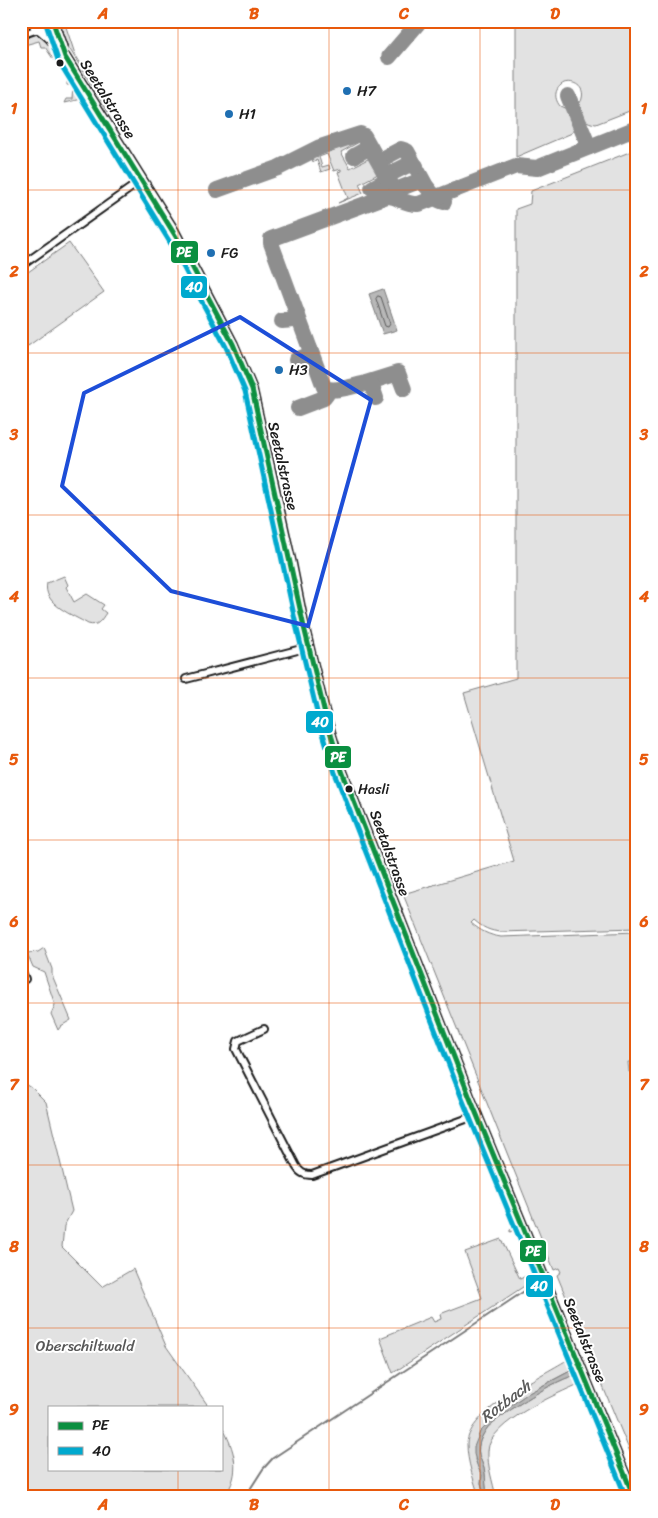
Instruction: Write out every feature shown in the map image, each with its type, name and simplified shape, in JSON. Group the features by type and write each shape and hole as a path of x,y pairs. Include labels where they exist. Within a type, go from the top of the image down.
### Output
{"main road":[{"path":"35,25 49,28 53,22"},
{"name":"Seetalstrasse","path":"53,22 65,56"},
{"name":"Seetalstrasse","path":"35,25 50,38 65,56 142,180 178,240 233,344 249,380 309,647 330,734 342,771 477,1115 634,1497"}],"street":[{"path":"21,29 35,25"},
{"path":"21,35 35,25"},
{"path":"21,266 142,180"},
{"path":"186,679 309,647"},
{"path":"21,969 25,979"},
{"path":"264,1029 238,1041 236,1049 296,1166 300,1172 306,1175 312,1175 477,1115"}],"highlighted area":[{"path":"240,317 371,400 308,626 171,591 62,486 84,393"}],"green space":[{"path":"61,21 64,21 75,54 108,112 66,43"},
{"path":"516,21 637,21 637,108 596,124 589,122 583,119 579,109 582,91 578,85 568,82 564,83 557,90 556,96 560,106 569,110 574,128 572,133 516,157"},
{"path":"39,35 49,44 57,61 60,62 67,75 62,72 45,47 41,47 39,41 21,46 21,37"},
{"path":"67,72 85,98 64,103 66,99 72,99 73,86 67,85 67,80 63,74 67,78"},
{"path":"360,140 341,152 350,168 370,158 378,174 359,184 363,193 338,203 348,198 338,172 341,169 334,171 327,154 319,157 322,167 329,165 330,169 321,172 317,160 313,162 312,158"},
{"path":"637,149 637,928 501,932 487,929 474,920 471,923 485,932 501,937 637,932 637,1062 628,1062 629,1072 637,1072 637,1469 557,1275 561,1272 559,1268 554,1270 403,894 514,861 464,693 516,678 516,209 530,204 531,191"},
{"path":"69,243 104,292 28,346 21,337 21,277"},
{"path":"64,576 68,585 66,587 74,602 87,594 104,605 101,609 106,613 99,622 94,625 88,624 67,613 49,597 47,583"},
{"path":"44,948 52,969 52,975 71,1020 58,1030 51,1014 55,1005 44,972 33,967 27,953 38,952"},
{"name":"Oberschiltwald","path":"21,1081 32,1088 46,1102 72,1211 64,1226 62,1247 102,1287 133,1269 166,1346 208,1406 48,1406 48,1470 222,1470 222,1427 233,1452 235,1470 230,1488 224,1497 21,1497"},
{"path":"506,1200 524,1236 539,1274 538,1277 393,1373 380,1338 431,1317 434,1322 441,1319 440,1314 482,1298 465,1252 501,1239 520,1279 534,1272 514,1230 510,1232 513,1228 501,1203"},
{"path":"567,1360 573,1361 576,1368 527,1394 496,1416 480,1432 475,1460 482,1475 481,1483 485,1497 479,1497 471,1471 467,1444 471,1432 479,1419 492,1407 524,1385"},
{"path":"578,1375 581,1383 526,1410 500,1430 491,1440 488,1462 496,1497 489,1497 479,1455 480,1441 488,1427 545,1388"}],"water":[{"path":"383,289 397,330 383,334 369,294"},
{"path":"576,1368 578,1375 558,1382 532,1396 488,1427 479,1446 479,1455 489,1497 485,1497 481,1483 482,1475 474,1454 474,1447 480,1432 496,1416 527,1394"}],"waterway":[{"path":"245,1497 263,1469 273,1458 538,1282"}],"taxiway":[{"path":"389,57 420,21"},
{"path":"568,96 589,147"},
{"path":"376,398 372,386 368,383 339,389 324,387 271,239 387,196 419,204 516,166 537,168 637,128"},
{"path":"217,190 278,168 320,147 360,134 364,136 400,200"},
{"path":"354,156 370,147"},
{"path":"386,157 401,149 407,151 425,184"},
{"path":"394,172 408,165 416,166"},
{"path":"372,188 388,179"},
{"path":"401,188 419,181 436,198 444,202"},
{"path":"282,321 294,320 298,316"},
{"path":"296,360 309,355 310,349"},
{"path":"366,383 398,373 404,389"},
{"path":"298,408 324,398 327,394"}],"transit line":[{"name":"PE","path":"53,22 65,57 178,240 233,344 252,389 304,627 326,718 342,771 470,1098 634,1497"},
{"name":"40","path":"46,24 58,60 171,244 226,347 245,391 297,629 319,720 335,773 463,1101 626,1497"}],"place":[{"name":"H7","path":"347,91"},
{"name":"H1","path":"229,114"},
{"name":"FG","path":"211,253"},
{"name":"H3","path":"279,370"},
{"name":"Hasli","path":"349,789"}],"water label":[{"name":"Rotbach","path":"505,1401"}]}
